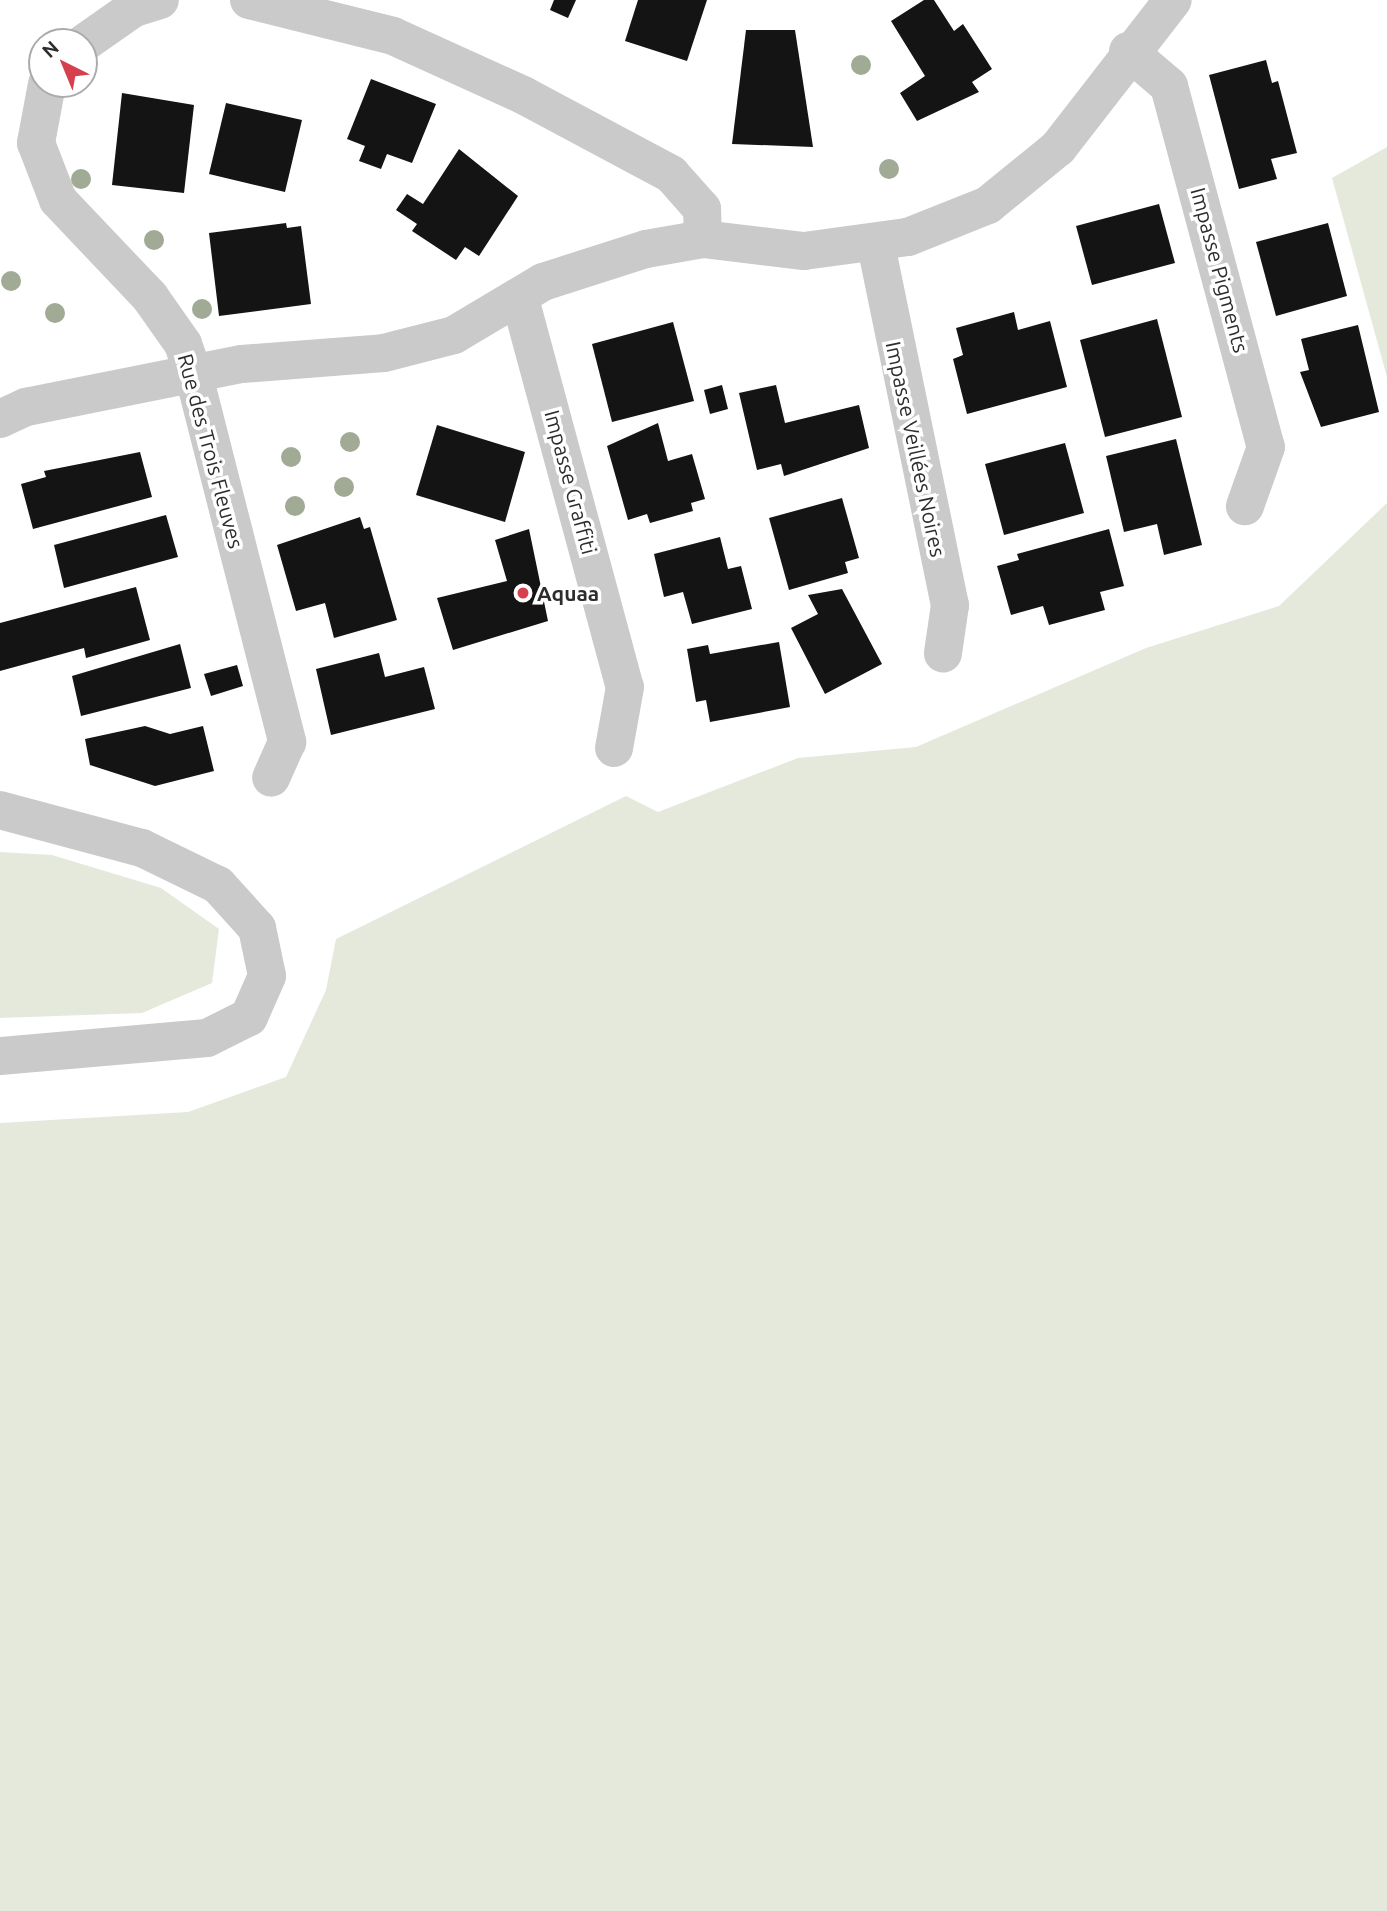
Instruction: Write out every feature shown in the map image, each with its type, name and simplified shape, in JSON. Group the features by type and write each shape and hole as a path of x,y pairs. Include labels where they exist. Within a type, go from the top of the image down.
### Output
{"street":[{"path":"98,33 134,8 160,0"},
{"path":"249,0 393,36 523,95 671,174 702,209 703,239"},
{"path":"0,419 26,407 194,376 242,364 384,353 454,335 520,299 543,282 703,239 804,251 876,245 988,205 1058,148 1128,51 1172,0"},
{"name":"Impasse Pigments","path":"1128,51 1169,86 1263,433 1266,447 1245,506"},
{"name":"Rue des Trois Fleuves","path":"44,98 36,142 58,200 150,296 183,344 194,376 287,742 271,778"},
{"name":"Impasse Veillées Noires","path":"876,245 950,605 943,653"},
{"name":"Impasse Graffiti","path":"520,299 625,687 614,748"},
{"path":"0,810 142,848 218,886 257,928 267,976 249,1017 207,1038 0,1056"}],"shaded area":[{"path":"1387,147 1387,377 1332,178"},
{"path":"1387,503 1387,1911 0,1911 0,1123 188,1112 286,1077 326,990 336,939 626,796 658,812 798,758 916,747 1146,648 1279,606"},
{"path":"0,852 52,855 161,888 219,929 212,983 142,1013 0,1018"}],"building":[{"path":"554,0 576,0 568,18 550,10"},
{"path":"638,0 707,0 687,61 625,41"},
{"path":"924,0 934,0 954,31 963,24 992,69 972,82 979,92 917,121 900,93 925,76 891,21"},
{"path":"746,30 795,30 813,147 732,144"},
{"path":"1266,60 1272,83 1278,81 1297,153 1271,159 1277,179 1239,189 1209,75"},
{"path":"371,79 436,104 412,163 387,154 381,169 359,161 365,146 347,139"},
{"path":"122,93 194,105 184,193 112,185"},
{"path":"226,103 302,120 285,192 209,174"},
{"path":"459,149 518,196 479,256 465,247 456,260 412,231 417,224 396,210 407,194 423,204"},
{"path":"1159,204 1175,263 1092,285 1076,226"},
{"path":"286,223 287,228 301,226 311,304 219,316 209,233"},
{"path":"1328,223 1347,296 1276,316 1256,242"},
{"path":"1014,312 1018,330 1050,321 1067,387 967,414 953,359 963,355 956,328"},
{"path":"1157,319 1182,417 1105,437 1080,340"},
{"path":"673,322 694,401 612,422 592,344"},
{"path":"1358,325 1379,412 1321,427 1300,372 1309,370 1301,339"},
{"path":"722,385 728,409 710,414 704,390"},
{"path":"776,385 785,423 859,405 869,448 784,476 781,464 757,470 739,393"},
{"path":"658,423 668,461 692,454 705,499 691,503 693,511 650,523 647,514 628,520 607,446"},
{"path":"437,425 525,452 505,522 416,495"},
{"path":"1176,439 1202,545 1164,555 1157,524 1124,532 1106,456"},
{"path":"1065,443 1084,513 1004,535 985,464"},
{"path":"140,452 152,497 33,529 21,484 46,477 44,471"},
{"path":"842,498 859,558 845,562 848,573 789,590 769,518"},
{"path":"166,515 178,557 64,588 54,545"},
{"path":"360,517 364,529 370,527 397,620 334,638 325,603 296,611 277,545"},
{"path":"529,529 548,621 453,650 437,598 507,581 495,540"},
{"path":"1109,529 1124,586 1100,592 1105,610 1049,625 1043,606 1011,615 997,566 1019,560 1017,554"},
{"path":"720,537 728,569 741,566 752,609 692,624 683,592 664,597 654,554"},
{"path":"136,587 150,640 86,658 84,648 0,671 0,623"},
{"path":"842,589 882,664 825,694 791,628 818,614 808,595"},
{"path":"779,642 790,707 710,722 706,700 696,702 687,649 708,645 710,654"},
{"path":"180,644 191,688 81,716 72,676"},
{"path":"379,653 385,677 424,667 435,709 331,735 316,669"},
{"path":"237,665 243,686 211,696 204,674"},
{"path":"145,726 170,734 203,726 214,771 155,786 90,765 85,739"}],"place":[{"name":"Aquaa","path":"523,593"}]}
